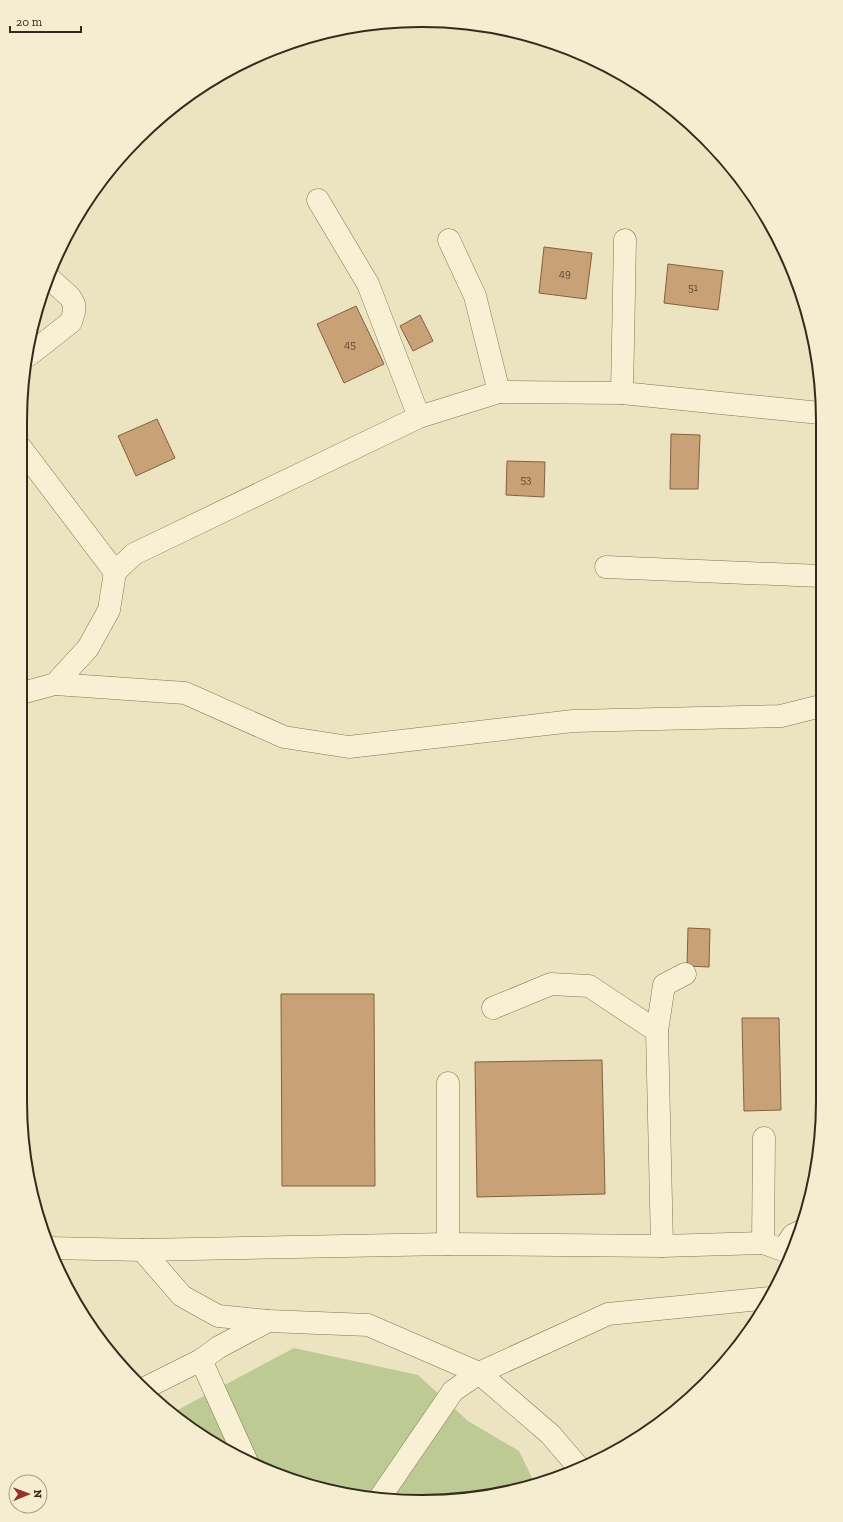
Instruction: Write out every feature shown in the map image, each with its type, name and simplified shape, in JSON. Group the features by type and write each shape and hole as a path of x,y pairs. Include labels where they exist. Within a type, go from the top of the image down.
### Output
{"street":[{"path":"318,200 368,284 419,417"},
{"path":"449,240 475,296 499,392"},
{"path":"622,393 625,240"},
{"path":"34,351 70,322 74,312 74,304 70,297 53,282"},
{"path":"55,684 88,648 109,610 115,572 134,554 419,417 499,392 622,393 816,413"},
{"path":"27,456 115,572"},
{"path":"606,568 816,576"},
{"path":"27,692 55,684 185,693 284,737 349,747 573,721 781,716 816,707"},
{"path":"662,1246 657,1031 664,985 685,974"},
{"path":"493,1008 551,984 589,986 657,1031"},
{"path":"448,1083 448,1244"},
{"path":"764,1138 777,1253"},
{"path":"777,1253 791,1237"},
{"path":"56,1248 142,1250 448,1244 662,1246 777,1253"},
{"path":"142,1250 182,1296 218,1316 268,1321 368,1325 479,1373 550,1434 575,1463"},
{"path":"383,1493 453,1392 479,1373 608,1314 763,1299"},
{"path":"150,1386 201,1360 219,1347 268,1321"},
{"path":"201,1360 242,1452"}],"green space":[{"path":"294,1348 418,1375 468,1421 519,1451 533,1479 473,1492 422,1495 370,1492 319,1482 271,1465 224,1442 202,1429 177,1410"}],"building":[{"path":"544,247 592,253 586,299 539,293"},
{"path":"668,264 723,271 718,310 664,303"},
{"path":"356,306 384,364 344,383 317,324"},
{"path":"420,315 433,341 413,351 400,326"},
{"path":"157,419 175,458 136,476 118,436"},
{"path":"671,434 700,435 698,489 670,489"},
{"path":"507,461 545,462 544,497 506,495"},
{"path":"688,928 710,929 709,967 687,966"},
{"path":"281,994 374,994 375,1186 282,1186"},
{"path":"742,1018 779,1018 781,1110 744,1111"},
{"path":"602,1060 605,1194 477,1197 475,1062"}]}
